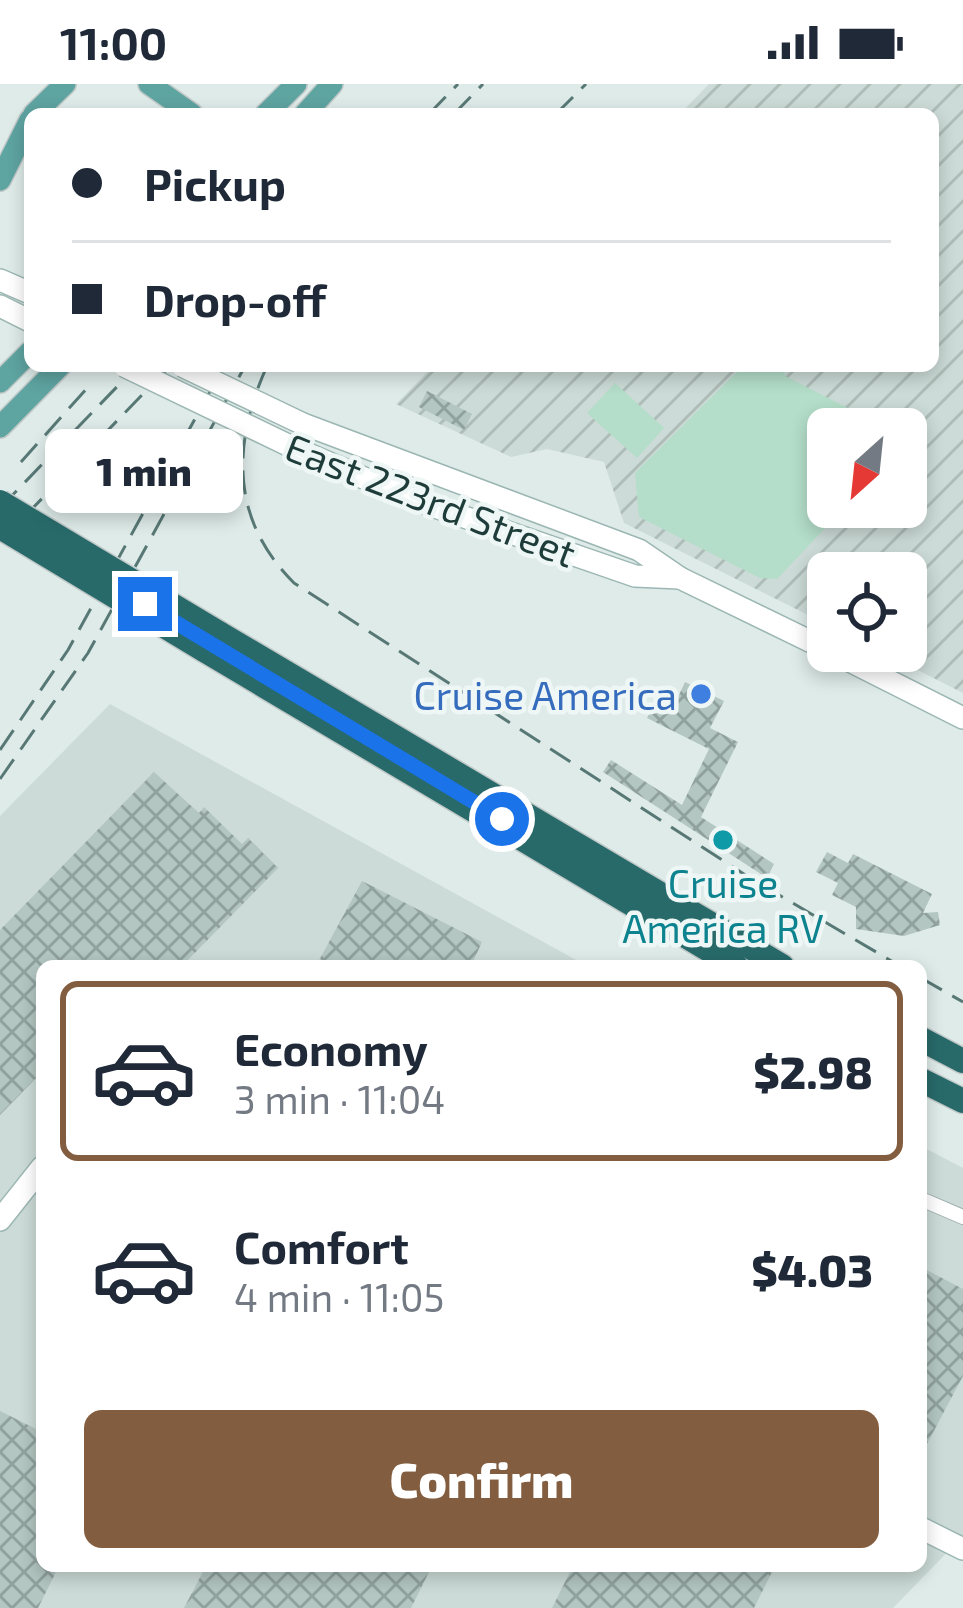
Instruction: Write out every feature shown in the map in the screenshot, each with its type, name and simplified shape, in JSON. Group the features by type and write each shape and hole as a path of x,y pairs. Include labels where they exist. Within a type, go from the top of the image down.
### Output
{"highway":[{"path":"0,502 207,646 726,960"},
{"path":"0,516 698,960"},
{"path":"0,527 743,960"},
{"path":"0,542 207,646 771,960"},
{"path":"927,1042 963,1061"},
{"path":"927,1058 963,1076"},
{"path":"927,1068 963,1086"},
{"path":"927,1083 963,1102"}],"main road":[{"path":"41,108 65,84"},
{"path":"149,84 183,108"},
{"path":"272,108 296,84"},
{"path":"310,108 332,84"},
{"path":"0,180 24,133"},
{"path":"0,382 24,358"},
{"path":"0,427 54,372"},
{"name":"East 223rd Street","path":"136,372 415,500 635,576 680,578"},
{"name":"East 223rd Street","path":"195,372 303,424 435,478 640,550 680,578 807,639"},
{"name":"East 223rd Street","path":"872,672 963,718"},
{"path":"0,1220 36,1175"},
{"path":"927,1531 963,1549"}],"street":[{"path":"927,1201 963,1217"}],"shaded area":[{"path":"709,84 963,84 963,693 922,672 927,672 927,552 807,552 807,614 624,523 604,462 547,449 511,457 396,404 427,372 939,372 939,108 686,108"},
{"path":"110,704 576,960 36,960 36,1572 927,1572 927,1149 963,1168 963,1536 893,1608 0,1608 0,816"}],"green space":[{"path":"737,372 784,372 848,408 807,408 807,528 825,528 777,579 760,578 639,517 635,473"},
{"path":"615,383 664,428 637,458 587,413"}],"building":[{"path":"427,391 472,414 464,430 419,407"},
{"path":"685,682 724,701 710,728 738,742 701,817 774,864 767,878 603,772 611,760 682,805 709,749 647,718 655,702 672,710"},
{"path":"154,772 199,813 204,807 242,844 248,838 278,868 188,960 36,960 36,1078 0,1115 0,930"},
{"path":"827,852 848,863 853,854 932,894 923,913 938,912 940,925 904,936 856,929 856,907 832,895 838,883 816,872"},
{"path":"362,881 482,942 474,960 319,960"},
{"path":"927,1270 963,1289 963,1376 927,1444"},
{"path":"0,1411 36,1429 36,1572 56,1572 38,1608 0,1608"},
{"path":"203,1572 429,1572 411,1608 184,1608"},
{"path":"570,1572 772,1572 754,1608 552,1608"}],"railway":[{"path":"435,108 458,84"},
{"path":"460,108 483,84"},
{"path":"562,108 586,84"},
{"path":"0,508 131,372"},
{"path":"0,542 164,372"},
{"path":"0,750 68,650 221,372"},
{"path":"0,779 88,653 242,372"},
{"path":"265,372 247,424 243,480 258,533 294,583 750,878 890,960"},
{"path":"21,462 89,386"},
{"path":"927,981 963,1002"}],"place":[{"name":"Cruise America","path":"701,694"},
{"name":"Cruise America RV","path":"723,840"}],"route":[{"path":"145,604 502,819"}]}
